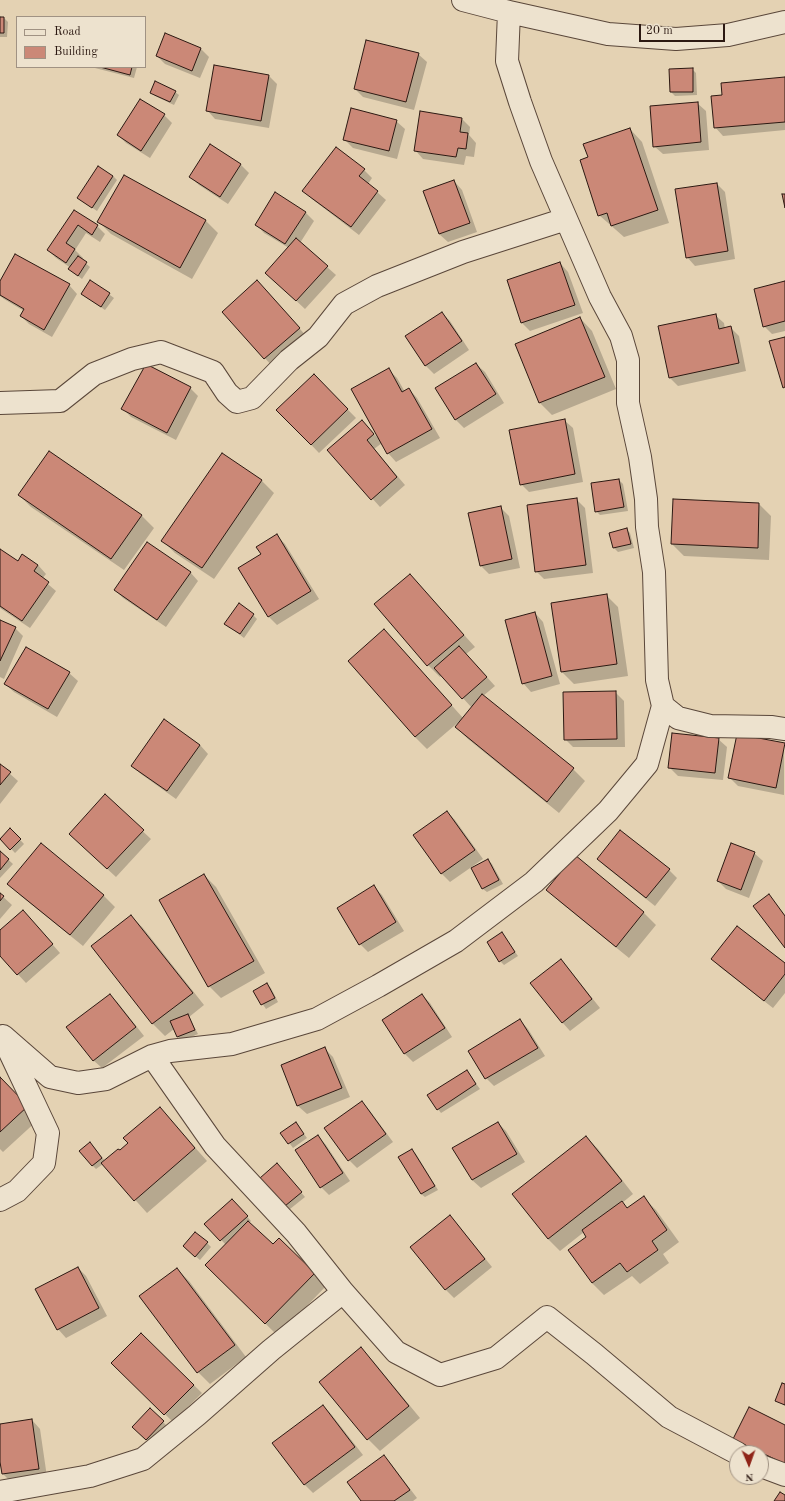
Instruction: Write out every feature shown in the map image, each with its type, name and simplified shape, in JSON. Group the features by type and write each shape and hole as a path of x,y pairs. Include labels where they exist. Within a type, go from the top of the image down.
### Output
{"street":[{"path":"463,0 608,34 676,39 728,35 785,22"},
{"path":"1,1033 50,1077 78,1083 106,1079 152,1056 170,1052 232,1044 317,1019 456,941 534,882 608,811 647,764 663,706 657,680 654,572 647,527 646,499 640,457 628,403 628,360 621,336 600,297 541,161 506,62 509,12"},
{"path":"0,403 60,401 94,374 132,359 161,352 213,372 227,393 237,402 252,398 289,360 318,337 344,304 378,286 463,252 566,219"},
{"path":"663,706 678,718 710,726 770,727 785,729"},
{"path":"0,1200 17,1191 44,1163 48,1133 1,1033"},
{"path":"152,1056 215,1146 296,1233 344,1292 396,1352 440,1376 496,1358 546,1317 594,1354 669,1417 729,1449"},
{"path":"0,1492 90,1476 143,1459 197,1415 271,1350 344,1292"},
{"path":"769,1469 785,1475"}],"building":[{"path":"0,17 4,17 4,33 0,33"},
{"path":"165,33 201,48 192,71 156,56"},
{"path":"366,40 419,53 406,102 354,89"},
{"path":"214,65 269,75 261,121 206,111"},
{"path":"104,68 132,68 130,75"},
{"path":"693,68 693,92 670,92 669,69"},
{"path":"785,77 785,122 714,128 711,96 722,95 721,83"},
{"path":"155,81 176,91 170,102 150,93"},
{"path":"140,99 165,114 141,151 117,135"},
{"path":"698,102 701,142 653,147 650,106"},
{"path":"351,108 397,120 389,151 343,140"},
{"path":"420,111 462,118 460,132 468,133 466,149 458,148 456,157 414,151"},
{"path":"630,128 658,210 611,226 607,213 598,216 580,160 588,157 583,144"},
{"path":"210,144 241,164 220,197 189,177"},
{"path":"336,147 365,169 359,176 378,191 351,227 302,191"},
{"path":"98,166 113,176 92,208 77,198"},
{"path":"124,175 206,220 180,268 97,222"},
{"path":"454,180 470,223 439,234 423,191"},
{"path":"717,183 728,251 686,258 675,189"},
{"path":"275,192 306,212 285,244 255,225"},
{"path":"782,194 785,194 785,208"},
{"path":"74,210 98,225 92,235 78,225 66,243 75,249 66,263 47,250"},
{"path":"296,238 328,266 296,301 265,273"},
{"path":"15,254 70,284 44,330 20,316 24,309 0,295 0,281"},
{"path":"78,256 87,262 78,276 68,269"},
{"path":"560,262 575,305 521,323 507,280"},
{"path":"90,280 110,293 101,307 81,294"},
{"path":"257,280 300,328 264,359 222,312"},
{"path":"785,281 785,321 763,327 754,289"},
{"path":"442,312 462,341 425,366 405,336"},
{"path":"716,314 719,329 731,326 739,363 669,378 658,326"},
{"path":"580,317 605,377 539,403 515,344"},
{"path":"785,337 785,387 783,388 769,341"},
{"path":"476,363 496,394 455,420 435,388"},
{"path":"146,364 191,387 167,433 121,409"},
{"path":"389,368 402,392 409,388 432,429 387,454 351,389"},
{"path":"314,374 348,409 311,445 276,410"},
{"path":"565,419 575,474 520,485 509,430"},
{"path":"362,420 374,434 367,440 397,477 371,500 327,450"},
{"path":"49,451 142,515 111,559 18,495"},
{"path":"222,453 262,480 202,568 161,541"},
{"path":"619,479 624,507 595,512 591,483"},
{"path":"577,498 586,565 535,572 527,505"},
{"path":"673,499 759,503 758,548 671,544"},
{"path":"501,506 512,559 480,566 468,513"},
{"path":"627,528 631,544 613,548 609,533"},
{"path":"277,534 311,591 268,617 238,568 261,554 256,547"},
{"path":"147,542 191,572 157,620 114,590"},
{"path":"0,549 18,561 22,554 38,565 34,571 49,582 22,621 0,606"},
{"path":"410,574 464,635 427,666 374,604"},
{"path":"607,594 617,664 561,672 551,603"},
{"path":"239,603 254,614 240,634 224,624"},
{"path":"535,612 552,676 522,684 505,620"},
{"path":"0,620 16,627 0,661"},
{"path":"384,629 452,705 415,737 348,661"},
{"path":"459,646 487,677 462,699 434,668"},
{"path":"26,647 70,672 48,709 4,684"},
{"path":"616,691 617,739 564,740 563,692"},
{"path":"482,694 574,768 547,802 455,727"},
{"path":"164,719 200,745 167,791 131,766"},
{"path":"672,733 719,738 715,773 668,768"},
{"path":"737,734 785,743 776,788 728,778"},
{"path":"0,764 11,772 0,785"},
{"path":"105,794 144,830 107,869 69,834"},
{"path":"447,811 475,850 441,874 413,835"},
{"path":"10,828 21,839 10,850 0,839"},
{"path":"620,830 670,869 646,898 597,859"},
{"path":"41,843 104,895 70,935 7,884"},
{"path":"731,843 755,852 741,890 717,881"},
{"path":"0,851 9,859 0,870"},
{"path":"575,855 644,912 616,947 546,890"},
{"path":"488,859 499,880 482,889 471,868"},
{"path":"204,874 254,961 208,987 159,900"},
{"path":"374,885 396,922 359,945 337,908"},
{"path":"0,893 4,896 0,901"},
{"path":"769,894 785,916 785,948 753,906"},
{"path":"23,910 53,944 17,975 0,956 0,930"},
{"path":"131,915 193,993 152,1024 91,946"},
{"path":"737,926 785,963 785,974 764,1001 711,959"},
{"path":"502,932 515,952 499,962 487,942"},
{"path":"561,959 592,999 562,1023 530,983"},
{"path":"267,983 275,998 261,1005 253,991"},
{"path":"110,994 136,1027 93,1061 66,1027"},
{"path":"422,994 445,1028 404,1054 382,1020"},
{"path":"188,1014 195,1030 177,1037 170,1021"},
{"path":"520,1019 538,1048 485,1079 468,1051"},
{"path":"325,1047 342,1088 297,1106 281,1065"},
{"path":"467,1070 476,1084 437,1110 427,1095"},
{"path":"0,1077 28,1106 0,1132"},
{"path":"362,1101 386,1134 348,1161 324,1128"},
{"path":"160,1107 195,1148 134,1201 101,1163 128,1143 123,1138"},
{"path":"296,1122 304,1134 288,1144 280,1133"},
{"path":"498,1122 517,1154 472,1180 452,1148"},
{"path":"318,1135 343,1173 320,1188 295,1150"},
{"path":"586,1136 622,1181 548,1239 512,1194"},
{"path":"90,1142 102,1158 92,1166 79,1151"},
{"path":"412,1149 435,1186 421,1194 398,1157"},
{"path":"277,1163 302,1192 285,1206 260,1178"},
{"path":"644,1196 667,1230 652,1241 658,1250 627,1272 620,1263 592,1283 568,1250 586,1237 582,1230 622,1201 627,1208"},
{"path":"232,1199 248,1216 220,1241 204,1224"},
{"path":"450,1215 485,1259 445,1290 410,1247"},
{"path":"248,1221 273,1244 279,1238 315,1273 265,1324 205,1265"},
{"path":"195,1232 208,1242 195,1257 183,1246"},
{"path":"78,1267 99,1308 57,1330 35,1289"},
{"path":"177,1268 235,1345 197,1373 139,1296"},
{"path":"141,1333 194,1385 164,1415 111,1363"},
{"path":"361,1347 409,1406 367,1440 319,1382"},
{"path":"782,1383 785,1384 785,1405 775,1401"},
{"path":"323,1405 355,1447 304,1485 272,1443"},
{"path":"749,1407 785,1425 785,1464 769,1456 769,1445 745,1445 733,1439"},
{"path":"150,1408 164,1421 146,1440 132,1427"},
{"path":"32,1419 39,1469 2,1474 0,1462 0,1424"},
{"path":"384,1455 410,1490 394,1501 361,1501 347,1482"},
{"path":"780,1492 785,1495 785,1501 774,1501"}]}
